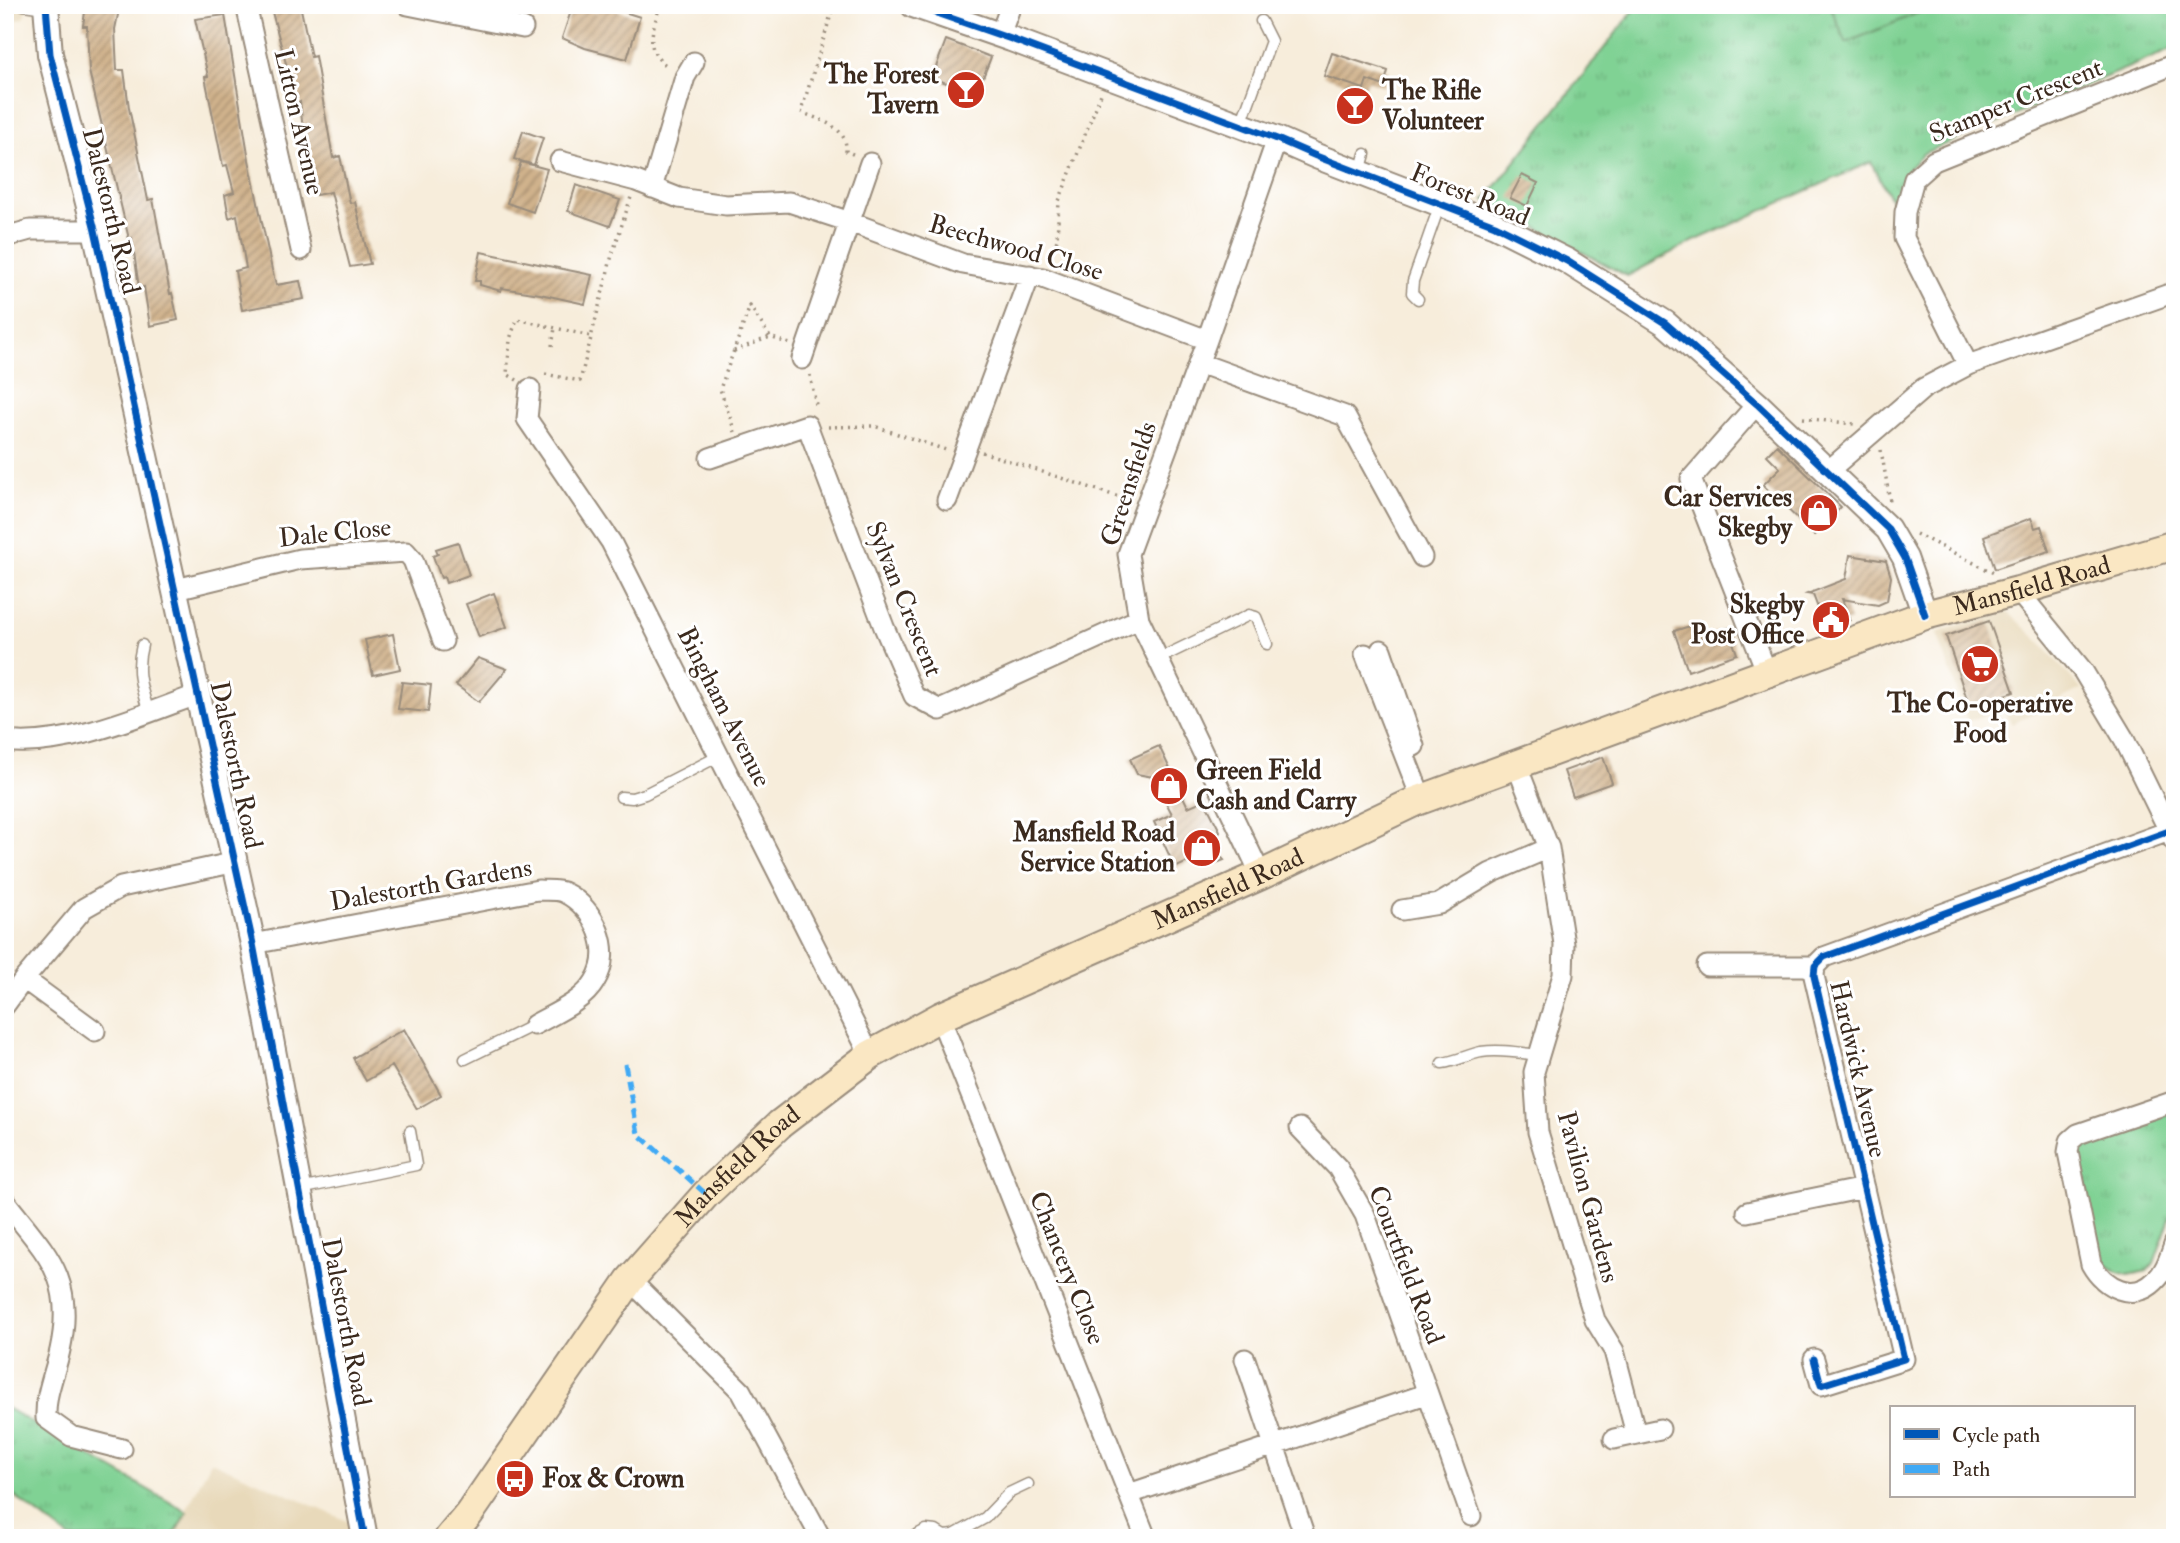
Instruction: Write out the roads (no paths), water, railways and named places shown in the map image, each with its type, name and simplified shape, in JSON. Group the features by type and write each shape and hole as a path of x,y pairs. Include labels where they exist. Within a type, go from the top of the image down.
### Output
{"main road":[{"name":"Mansfield Road","path":"449,1538 462,1526 630,1280 706,1194 780,1124 870,1055 940,1017 1262,875 1427,798 1925,615 2018,591 2175,544"}],"street":[{"name":"Litton Avenue","path":"246,5 302,250"},
{"path":"408,5 523,28"},
{"name":"Forest Road","path":"913,5 1277,139 1362,164 1441,204 1495,225 1567,261 1665,323 1757,404 1888,529 1905,558 1925,615"},
{"path":"1000,35 1011,5"},
{"name":"Dalestorth Road","path":"39,6 95,230 236,862 365,1538"},
{"name":"Stamper Crescent","path":"1968,366 1904,238 1905,212 1914,179 1934,161 2175,64"},
{"path":"644,185 689,70"},
{"name":"Greensfields","path":"1262,875 1139,619 1128,554 1199,363 1277,139"},
{"name":"Beechwood Close","path":"560,161 679,198 726,205 789,202 963,264 1037,277 1207,340"},
{"path":"804,354 870,163"},
{"path":"5,237 30,230 95,230"},
{"path":"947,500 1037,277"},
{"path":"1828,471 1924,388 1968,366 2175,292"},
{"path":"1199,363 1345,416 1422,557"},
{"name":"Bingham Avenue","path":"530,389 527,419 611,542 870,1055"},
{"path":"1757,404 1691,480 1766,673"},
{"name":"Sylvan Crescent","path":"710,458 807,425 884,627 914,696 940,710 1139,619"},
{"name":"Dale Close","path":"176,589 300,559 406,552 412,560 443,641"},
{"path":"2018,591 2083,671 2124,740 2172,836"},
{"path":"1373,652 1427,798"},
{"path":"5,741 43,740 117,725 200,694"},
{"name":"Pavilion Gardens","path":"1517,766 1549,848 1564,944 1563,975 1534,1072 1538,1132 1595,1320 1614,1351 1636,1434"},
{"name":"Hardwick Avenue","path":"1814,1359 1821,1385 1904,1359 1814,976 1815,966 1824,957 2172,836"},
{"path":"1402,910 1439,904 1491,873 1549,848"},
{"path":"5,1005 84,908 121,887 236,862"},
{"name":"Dalestorth Gardens","path":"253,944 538,890 563,892 586,908 596,923 602,961 595,981 586,992 573,1003 534,1025"},
{"path":"1707,966 1815,966"},
{"path":"24,979 95,1031"},
{"name":"Chancery Close","path":"940,1017 1146,1538"},
{"path":"2175,1101 2078,1134 2070,1141 2068,1152 2091,1264 2098,1276 2108,1285 2122,1291 2138,1290 2154,1283 2167,1265 2175,1242"},
{"name":"Courtfield Road","path":"1300,1128 1338,1168 1364,1215 1471,1516"},
{"path":"1747,1212 1864,1188"},
{"path":"5,1201 55,1267 65,1300 61,1347 46,1398 46,1418 71,1436 122,1449"},
{"path":"630,1280 741,1391 821,1538"},
{"path":"1245,1359 1304,1534"},
{"path":"1129,1494 1426,1394"},
{"path":"1614,1439 1660,1429"}],"lane":[{"path":"1240,125 1271,41 1262,21"},
{"path":"1418,299 1412,293 1413,281 1441,204"},
{"path":"1158,659 1249,615 1256,617 1268,644"},
{"path":"142,645 138,676 149,713"},
{"path":"621,797 632,798 645,794 719,756"},
{"path":"465,1059 534,1025"},
{"path":"1442,1063 1459,1061 1480,1052 1505,1051 1540,1055"},
{"path":"299,1189 416,1165 410,1131"},
{"path":"912,1538 926,1530 936,1531 944,1536 954,1535 985,1518 1009,1493 1028,1484"}],"place":[{"name":"The Forest Tavern","path":"966,90"},
{"name":"The Rifle Volunteer","path":"1355,106"},
{"name":"Car Services Skegby","path":"1819,513"},
{"name":"Skegby Post Office","path":"1831,620"},
{"name":"The Co-operative Food","path":"1980,664"},
{"name":"Green Field Cash and Carry","path":"1169,786"},
{"name":"Mansfield Road Service Station","path":"1202,848"},
{"name":"Fox & Crown","path":"515,1479"}]}
